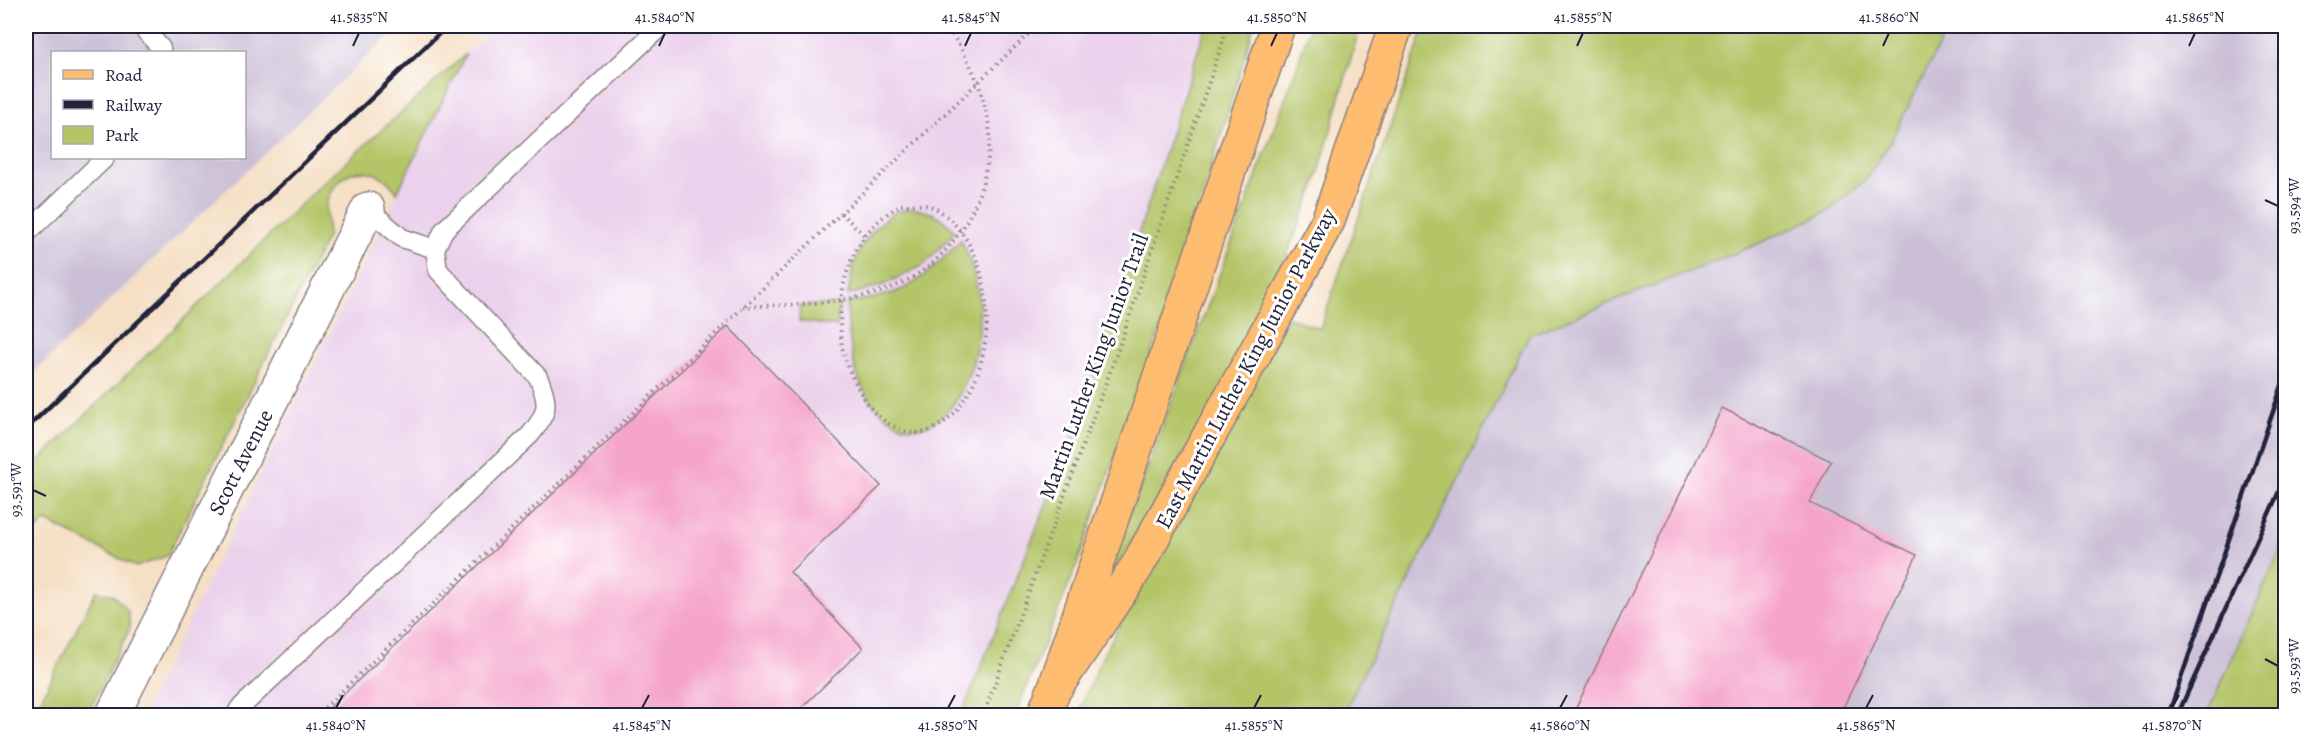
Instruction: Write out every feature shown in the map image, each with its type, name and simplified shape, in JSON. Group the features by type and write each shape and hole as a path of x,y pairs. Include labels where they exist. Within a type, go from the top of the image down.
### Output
{"main road":[{"name":"East Martin Luther King Junior Parkway","path":"1049,703 1278,26"},
{"name":"East Martin Luther King Junior Parkway","path":"1049,703 1136,568 1328,220 1396,26"}],"street":[{"name":"Scott Avenue","path":"112,716 368,209"}],"lane":[{"path":"141,26 161,48 161,51"},
{"path":"236,716 239,709 530,435 543,418 547,397 538,377 438,270 435,249 444,230 661,26"},
{"path":"26,234 104,159"},
{"path":"368,209 402,238 435,249"}],"path":[{"path":"742,308 842,300 890,289 923,271 952,244 972,214 985,177 990,137 985,102 974,71 946,26"},
{"path":"316,716 1037,26"},
{"name":"Martin Luther King Junior Trail","path":"983,716 1118,350 1228,26"},
{"path":"902,205 930,206 949,218 961,231 968,240 979,266 986,304 986,344 974,385 956,413 932,432 909,433 887,424 867,405 852,378 843,347 842,288 850,262 864,235 883,214 902,205"},
{"path":"841,213 864,235"}],"shaded area":[{"path":"26,26 399,26 26,380"},
{"path":"496,26 1206,26 1070,445 961,715 142,716 466,54"},
{"path":"1949,26 2285,26 2285,539 2207,715 1343,716 1529,335 1753,246 1827,212 1866,179 1892,139"}],"green space":[{"path":"1206,26 1254,26 1175,286 1076,567 1015,715 961,716 1070,445"},
{"path":"1310,26 1360,26 1315,186 1277,278 1223,390 1114,571 1108,572 1291,84"},
{"path":"1425,26 1946,26 1939,45 1892,139 1866,179 1827,212 1753,246 1529,335 1343,715 1077,716 1103,655 1214,461 1288,317 1320,329"},
{"path":"466,54 397,193 381,177 364,171 346,176 331,193 327,208 328,235 167,556 136,567 46,521 26,540 26,473 325,181"},
{"path":"909,208 935,215 955,232 924,265 881,286 848,295 853,266 862,246 876,227 892,214"},
{"path":"961,240 975,277 978,295 979,334 970,372 959,395 944,415 924,427 906,427 879,411 861,384 855,369 849,336 847,303 886,295 907,287 932,269"},
{"path":"839,304 837,327 799,321 800,306"},
{"path":"2285,539 2285,715 2207,715"},
{"path":"96,591 113,595 128,611 130,628 87,715 33,715"}],"building":[{"path":"728,326 881,486 790,572 863,648 793,716 321,716"},
{"path":"1722,408 1831,461 1810,503 1917,555 1839,716 1572,716"}],"railway":[{"path":"26,429 447,26"},
{"path":"2168,716 2286,374"},
{"path":"2177,716 2286,476"}]}
